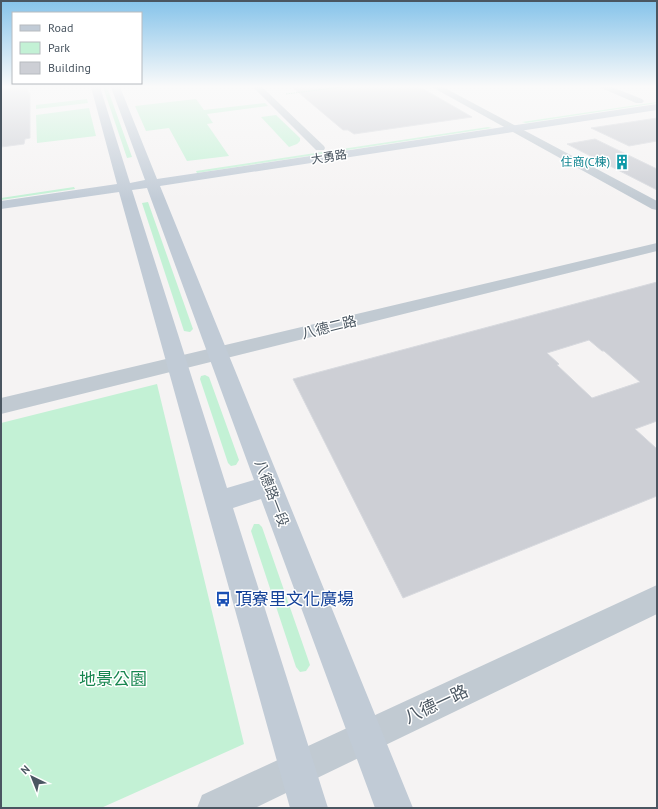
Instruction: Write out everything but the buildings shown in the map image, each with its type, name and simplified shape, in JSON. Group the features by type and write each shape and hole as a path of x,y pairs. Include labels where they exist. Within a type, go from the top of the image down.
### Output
{"street":[{"path":"107,125 309,808"},
{"name":"八德路一段","path":"130,125 394,808"},
{"path":"296,125 320,148"},
{"name":"大勇路","path":"151,178 320,148 481,125"},
{"path":"505,125 657,206"},
{"name":"大勇路","path":"1,193 151,178 513,129 535,125"},
{"name":"大勇路","path":"1,204 124,181"},
{"name":"八德二路","path":"1,406 657,247"},
{"path":"218,502 269,486"},
{"name":"八德一路","path":"216,808 657,599"}],"green space":[{"path":"36,125 93,125 96,136 37,143"},
{"path":"116,125 120,125 132,157 127,158"},
{"path":"143,125 208,125 229,156 187,161 169,128 146,131"},
{"path":"268,125 286,125 300,138 300,141 297,144 289,147"},
{"path":"488,127 492,128 197,173 196,171"},
{"path":"74,187 75,189 1,200 1,198"},
{"path":"148,202 193,329 190,332 184,331 142,203"},
{"path":"205,375 209,377 239,460 236,465 231,466 228,463 200,379 201,376"},
{"name":"地景公園","path":"157,384 244,744 101,808 1,808 1,423"},
{"path":"254,524 259,524 262,527 310,665 306,671 300,672 296,667 251,531"}],"place":[{"name":"住商(C棟)","path":"622,162"},
{"name":"頂寮里文化廣場","path":"223,599"}]}
